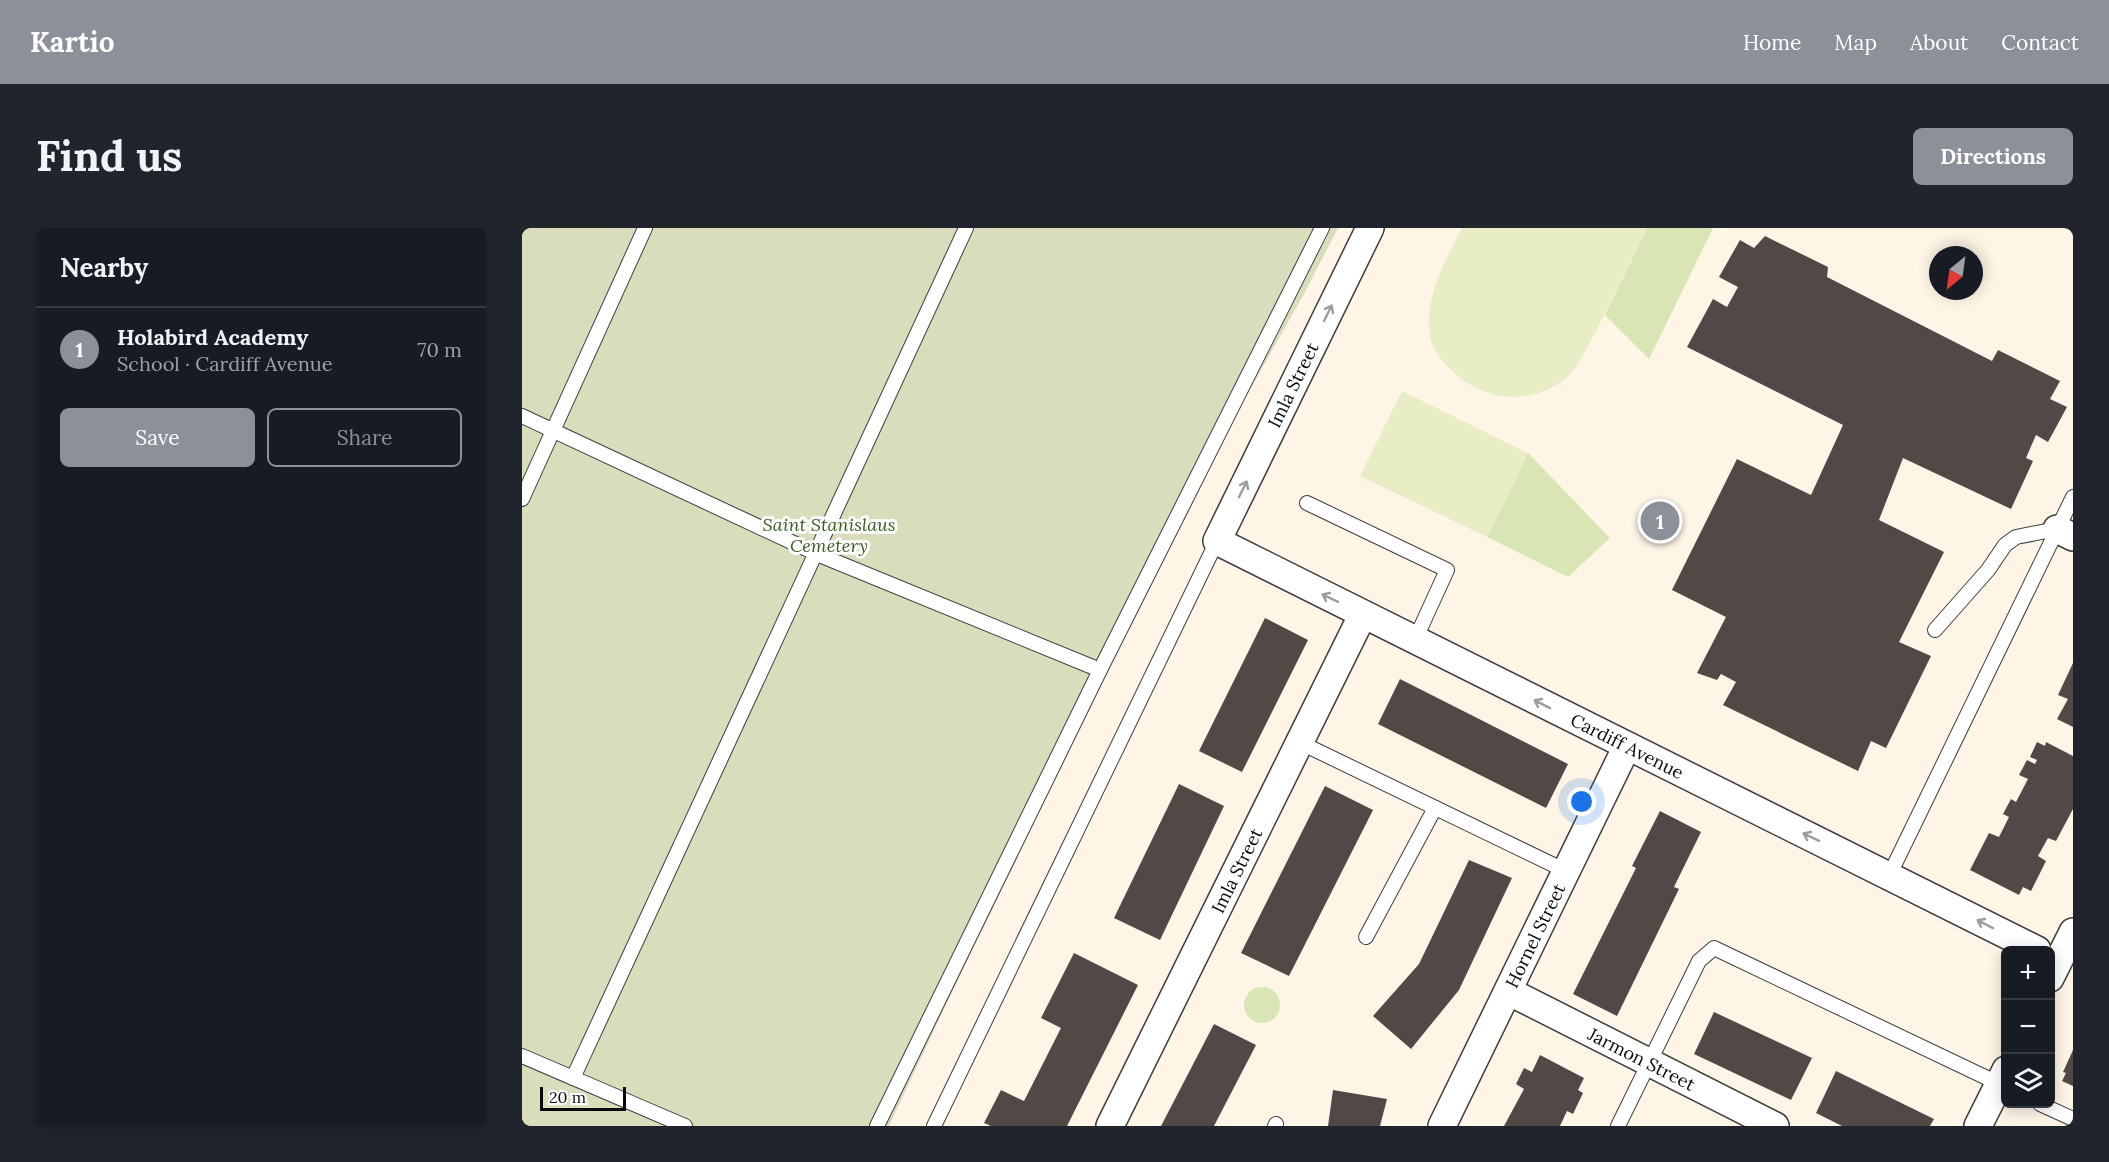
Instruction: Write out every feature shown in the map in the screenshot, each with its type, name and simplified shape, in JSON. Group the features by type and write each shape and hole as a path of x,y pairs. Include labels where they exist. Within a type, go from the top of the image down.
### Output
{"street":[{"name":"Imla Street","path":"1217,541 1370,228"},
{"name":"Cardiff Avenue","path":"1217,541 1889,876 2022,946"},
{"name":"Imla Street","path":"1110,1126 1363,614"},
{"name":"Hornel Street","path":"1442,1126 1628,746"},
{"path":"2055,961 2073,932"},
{"name":"Jarmon Street","path":"1508,991 1775,1126"},
{"path":"1978,1126 2001,1084"}],"lane":[{"path":"522,499 645,228"},
{"path":"573,1078 966,228"},
{"path":"877,1126 1100,670 1322,228"},
{"path":"522,416 554,428 817,554 1100,670"},
{"path":"1889,876 2065,533 2073,497"},
{"path":"1307,502 1447,570 1414,640"},
{"path":"1935,630 1988,570 2005,545 2016,537 2065,533"},
{"path":"934,1126 1217,541"},
{"path":"1299,742 1566,871"},
{"path":"1365,937 1435,808"},
{"path":"1617,1126 1699,961 1714,948 2001,1079"},
{"path":"522,1056 685,1126"},
{"path":"2049,1108 2073,1119"}],"green space":[{"name":"Saint Stanislaus Cemetery","path":"522,228 1338,228 1305,292 1161,548 889,1126 522,1126"},
{"path":"1462,228 1647,228 1594,335 1571,373 1553,387 1539,393 1508,397 1478,389 1464,381 1441,359 1431,341 1429,322 1433,294 1443,266"},
{"path":"1647,228 1713,228 1649,359 1605,315"},
{"path":"1402,391 1528,453 1487,537 1360,476"},
{"path":"1528,453 1610,538 1568,577 1487,537"},
{"path":"1262,987 1275,992 1280,1005 1275,1018 1262,1023 1249,1018 1244,1005 1249,992"}],"building":[{"path":"1765,236 1828,267 1827,277 1992,361 1998,350 2060,381 2050,399 2067,407 2048,442 2036,435 2026,458 2033,461 2011,509 1903,458 1879,520 1944,552 1899,642 1931,656 1886,748 1871,741 1858,771 1723,705 1736,682 1721,674 1717,680 1697,673 1726,617 1672,590 1737,459 1811,495 1843,425 1687,347 1713,299 1727,307 1738,287 1719,277 1740,240 1754,248"},
{"path":"1265,618 1308,640 1242,772 1199,751"},
{"path":"2073,663 2073,727 2057,719 2068,699 2058,695"},
{"path":"1400,679 1568,764 1546,808 1378,724"},
{"path":"2037,742 2045,746 2046,742 2073,756 2073,809 2056,841 2048,838 2038,856 2046,861 2031,891 2023,887 2019,895 1970,870 1989,833 1999,837 2009,817 2003,814 2011,799 2016,802 2028,779 2019,775 2027,760 2035,764 2037,760 2030,757"},
{"path":"1179,784 1224,806 1160,940 1114,918"},
{"path":"1325,786 1373,810 1289,976 1241,953"},
{"path":"1660,811 1701,832 1674,887 1679,889 1617,1016 1573,994 1636,868 1632,866"},
{"path":"1469,860 1512,878 1459,990 1411,1049 1373,1016 1419,964"},
{"path":"1074,953 1138,985 1067,1126 991,1126 984,1123 1001,1090 1024,1101 1061,1028 1041,1018"},
{"path":"1714,1012 1812,1058 1791,1100 1694,1054"},
{"path":"1214,1024 1256,1045 1214,1126 1161,1126"},
{"path":"2073,1050 2073,1086 2062,1081 2066,1073 2063,1072"},
{"path":"1540,1055 1584,1078 1578,1090 1583,1093 1573,1114 1567,1111 1560,1126 1504,1126 1524,1089 1516,1084 1524,1068 1532,1072"},
{"path":"1836,1071 1934,1119 1930,1126 1842,1126 1816,1113"},
{"path":"1333,1090 1387,1099 1380,1126 1328,1126"}],"place":[{"name":"Holabird Academy","path":"1660,521"}]}
